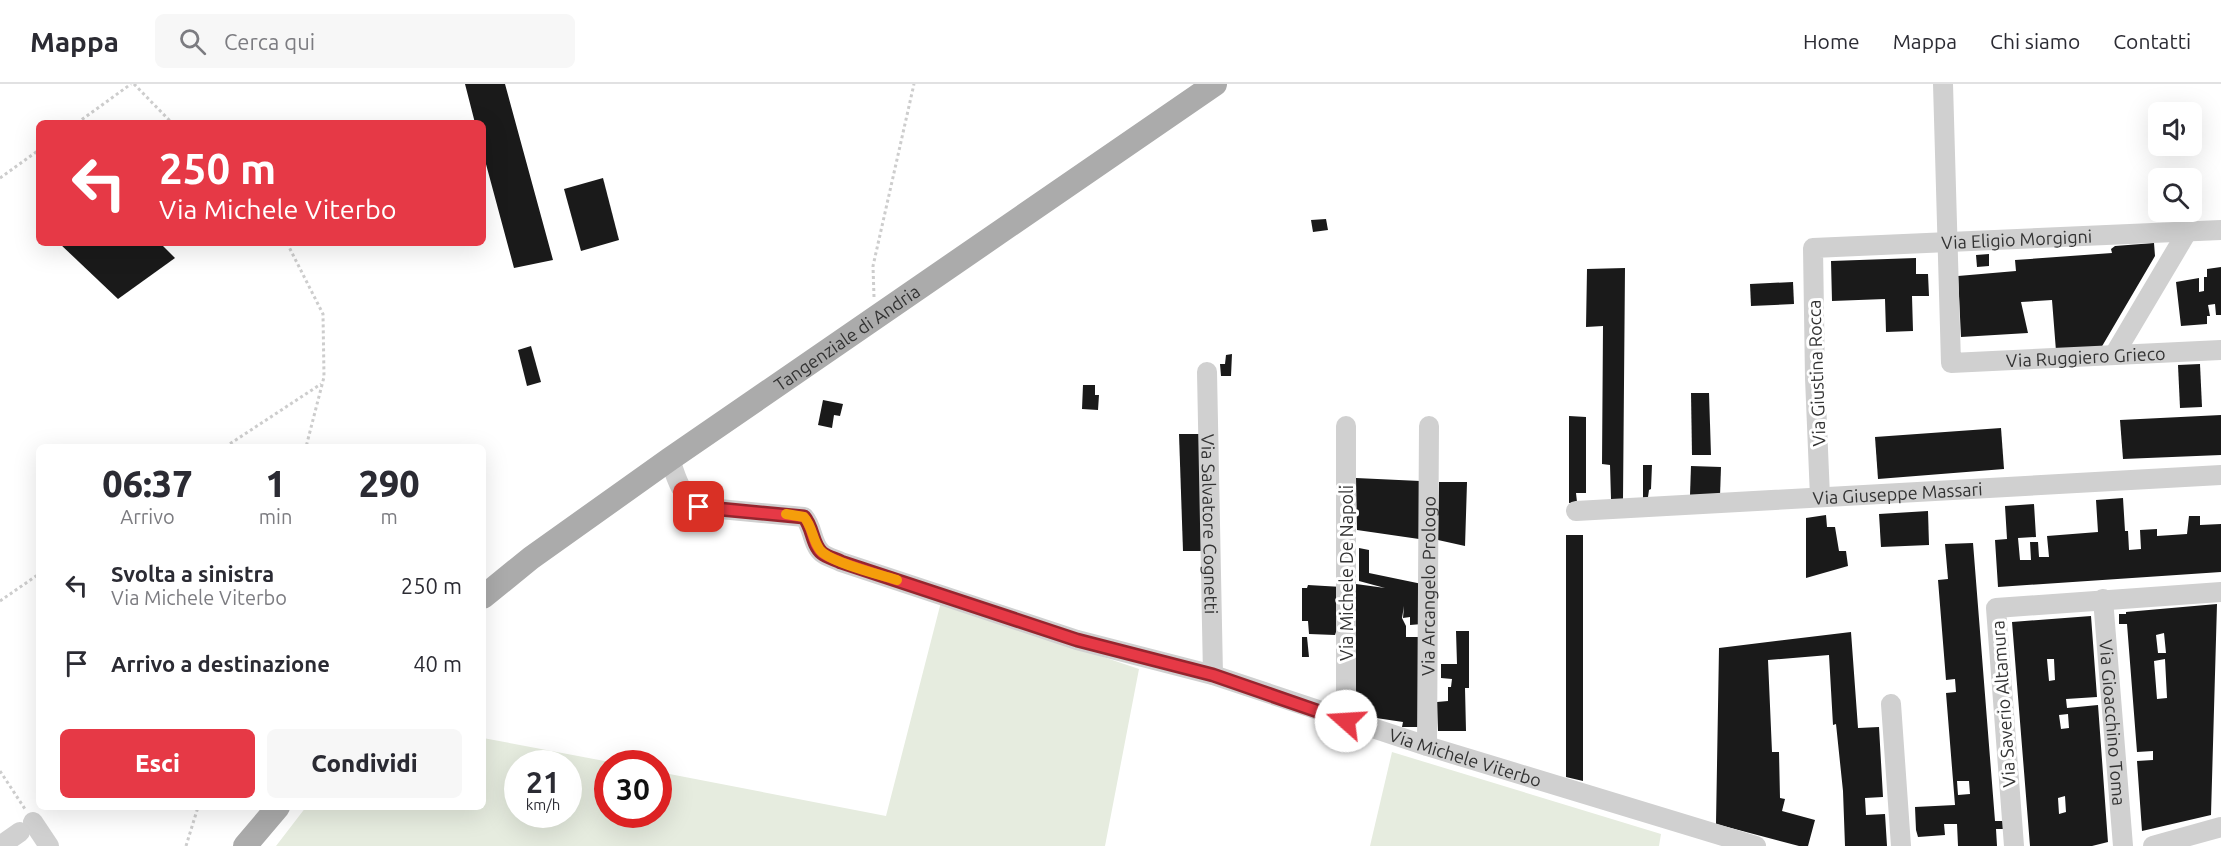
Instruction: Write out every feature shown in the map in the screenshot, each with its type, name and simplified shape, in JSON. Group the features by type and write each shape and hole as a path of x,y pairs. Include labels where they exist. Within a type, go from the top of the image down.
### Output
{"main road":[{"name":"Tangenziale di Andria","path":"486,595 531,558 670,459 1215,84"},
{"path":"245,846 275,810"},
{"path":"256,846 267,821 276,810"}],"street":[{"path":"1943,84 1947,243"},
{"name":"Via Eligio Morgigni","path":"1813,248 2221,230"},
{"path":"2114,355 2187,232"},
{"name":"Via Ruggiero Grieco","path":"1947,243 1951,363 2221,350"},
{"name":"Via Giustina Rocca","path":"1813,248 1820,497"},
{"name":"Via Salvatore Cognetti","path":"1207,372 1213,675"},
{"name":"Via Michele De Napoli","path":"1346,426 1346,721"},
{"name":"Via Arcangelo Prologo","path":"1426,746 1429,426"},
{"name":"Via Michele Viterbo","path":"670,459 680,489 699,507 804,517 810,524 822,554 841,562 1077,640 1213,675 1346,721 1756,846"},
{"name":"Via Giuseppe Massari","path":"1576,511 2221,475"},
{"name":"Via Saverio Altamura","path":"2014,846 1996,608 2221,592"},
{"name":"Via Gioacchino Toma","path":"2103,599 2123,846"},
{"path":"1892,704 1901,846"},
{"path":"2153,846 2214,834"},
{"path":"16,837 49,846"}],"path":[{"path":"81,120 132,84 169,120"},
{"path":"875,317 873,266 914,84"},
{"path":"0,178 36,152"},
{"path":"289,246 323,314 322,383 307,444"},
{"path":"230,444 322,383"},
{"path":"0,601 36,576"},
{"path":"0,771 16,837"},
{"path":"186,846 197,810"}],"shaded area":[{"path":"941,602 1139,669 1105,846 276,846 304,810 486,810 486,739 546,750 504,750 504,828 582,828 582,757 594,759 594,828 672,828 672,775 886,816"},
{"path":"1392,752 1661,834 1659,846 1370,846"}],"building":[{"path":"465,84 505,84 553,260 514,268 486,164 486,120 474,120"},
{"path":"603,178 619,240 581,251 564,189"},
{"path":"1326,219 1328,230 1313,232 1311,220"},
{"path":"2154,243 2155,256 2101,348 2056,351 2052,300 2021,302 2028,333 1961,337 1958,276 2016,271 2015,260 2112,253 2111,249 2115,246"},
{"path":"62,246 163,246 175,258 118,299"},
{"path":"1989,254 1989,266 1977,267 1976,255"},
{"path":"1916,258 1916,274 1928,274 1929,296 1912,296 1913,331 1886,332 1885,299 1832,301 1831,261"},
{"path":"2221,267 2221,315 2216,315 2215,304 2208,305 2210,316 2207,316 2207,324 2181,326 2176,282 2199,278 2199,292 2204,291 2204,277 2207,277 2207,269"},
{"path":"1625,268 1623,499 1611,499 1610,465 1602,464 1603,326 1586,327 1587,269"},
{"path":"1793,282 1794,304 1751,306 1750,284"},
{"path":"531,346 541,382 527,386 518,350"},
{"path":"1232,354 1231,376 1221,376 1220,364 1225,364 1226,355"},
{"path":"2200,364 2202,407 2180,408 2178,365"},
{"path":"1083,385 1095,385 1095,395 1099,395 1098,410 1082,409"},
{"path":"1691,393 1709,393 1711,455 1692,455"},
{"path":"823,400 843,404 840,416 834,415 832,428 818,425"},
{"path":"2221,415 2221,455 2123,459 2120,420"},
{"path":"1569,416 1586,417 1586,493 1576,493 1577,502 1569,503"},
{"path":"2001,428 2004,469 1878,479 1875,437"},
{"path":"1179,434 1199,434 1203,551 1183,551"},
{"path":"1643,465 1652,465 1651,489 1648,497 1643,498"},
{"path":"1691,466 1721,467 1720,496 1690,495"},
{"path":"1356,478 1420,481 1419,539 1357,530"},
{"path":"1439,482 1467,482 1465,546 1438,540"},
{"path":"2123,498 2129,550 2141,549 2140,530 2157,529 2157,536 2187,534 2189,516 2200,516 2200,525 2221,524 2221,572 1998,587 1995,540 2007,539 2005,506 2034,504 2036,537 2018,538 2020,560 2031,560 2030,542 2038,542 2039,557 2049,557 2047,536 2098,532 2096,500"},
{"path":"1928,511 1929,545 1881,547 1879,514"},
{"path":"1826,515 1827,527 1835,527 1839,551 1846,551 1848,566 1806,578 1806,518"},
{"path":"1566,535 1583,535 1583,781 1566,777"},
{"path":"1973,543 1995,821 2003,821 2003,829 1996,829 1997,846 1958,846 1957,824 1944,824 1945,835 1918,837 1916,830 1915,807 1955,805 1946,693 1956,692 1955,679 1946,680 1938,580 1948,579 1945,544","holes":["1957,781 1969,781 1970,794 1958,795"]},
{"path":"1359,548 1369,550 1369,573 1422,584 1422,624 1410,625 1410,617 1403,618 1404,606 1402,618 1406,626 1406,637 1419,637 1419,727 1402,727 1403,722 1356,715 1356,584 1385,588 1359,581"},
{"path":"1308,585 1342,587 1340,631 1335,635 1309,634 1308,621 1302,621 1302,588 1307,588"},
{"path":"2217,604 2211,815 2142,831 2137,761 2153,760 2153,751 2137,752 2127,624 2119,624 2119,614 2126,614 2126,612","holes":["2164,633 2166,653 2158,653 2156,635","2165,659 2167,698 2157,699 2154,661"]},
{"path":"2091,616 2097,697 2066,699 2067,708 2098,705 2108,842 2092,846 2030,846 2012,622","holes":["2047,659 2054,659 2055,680 2049,681","2068,714 2069,728 2061,729 2059,715","2065,796 2066,812 2059,814 2058,798"]},
{"path":"1456,631 1469,631 1469,688 1465,688 1466,731 1438,731 1437,702 1448,701 1448,687 1451,687 1452,679 1441,678 1441,664 1457,664"},
{"path":"1851,632 1858,728 1879,727 1883,797 1865,798 1866,815 1885,814 1887,846 1845,846 1843,791 1836,724 1833,725 1829,655 1768,660 1772,752 1779,752 1780,798 1785,799 1782,811 1815,820 1808,846 1799,846 1716,824 1719,648"},
{"path":"1302,637 1307,637 1309,657 1302,657"}],"slow traffic":[{"path":"786,514 804,517 810,524 822,554 897,580"}],"route":[{"path":"699,507 804,517 810,524 822,554 841,562 1077,640 1213,675 1346,721"}]}
